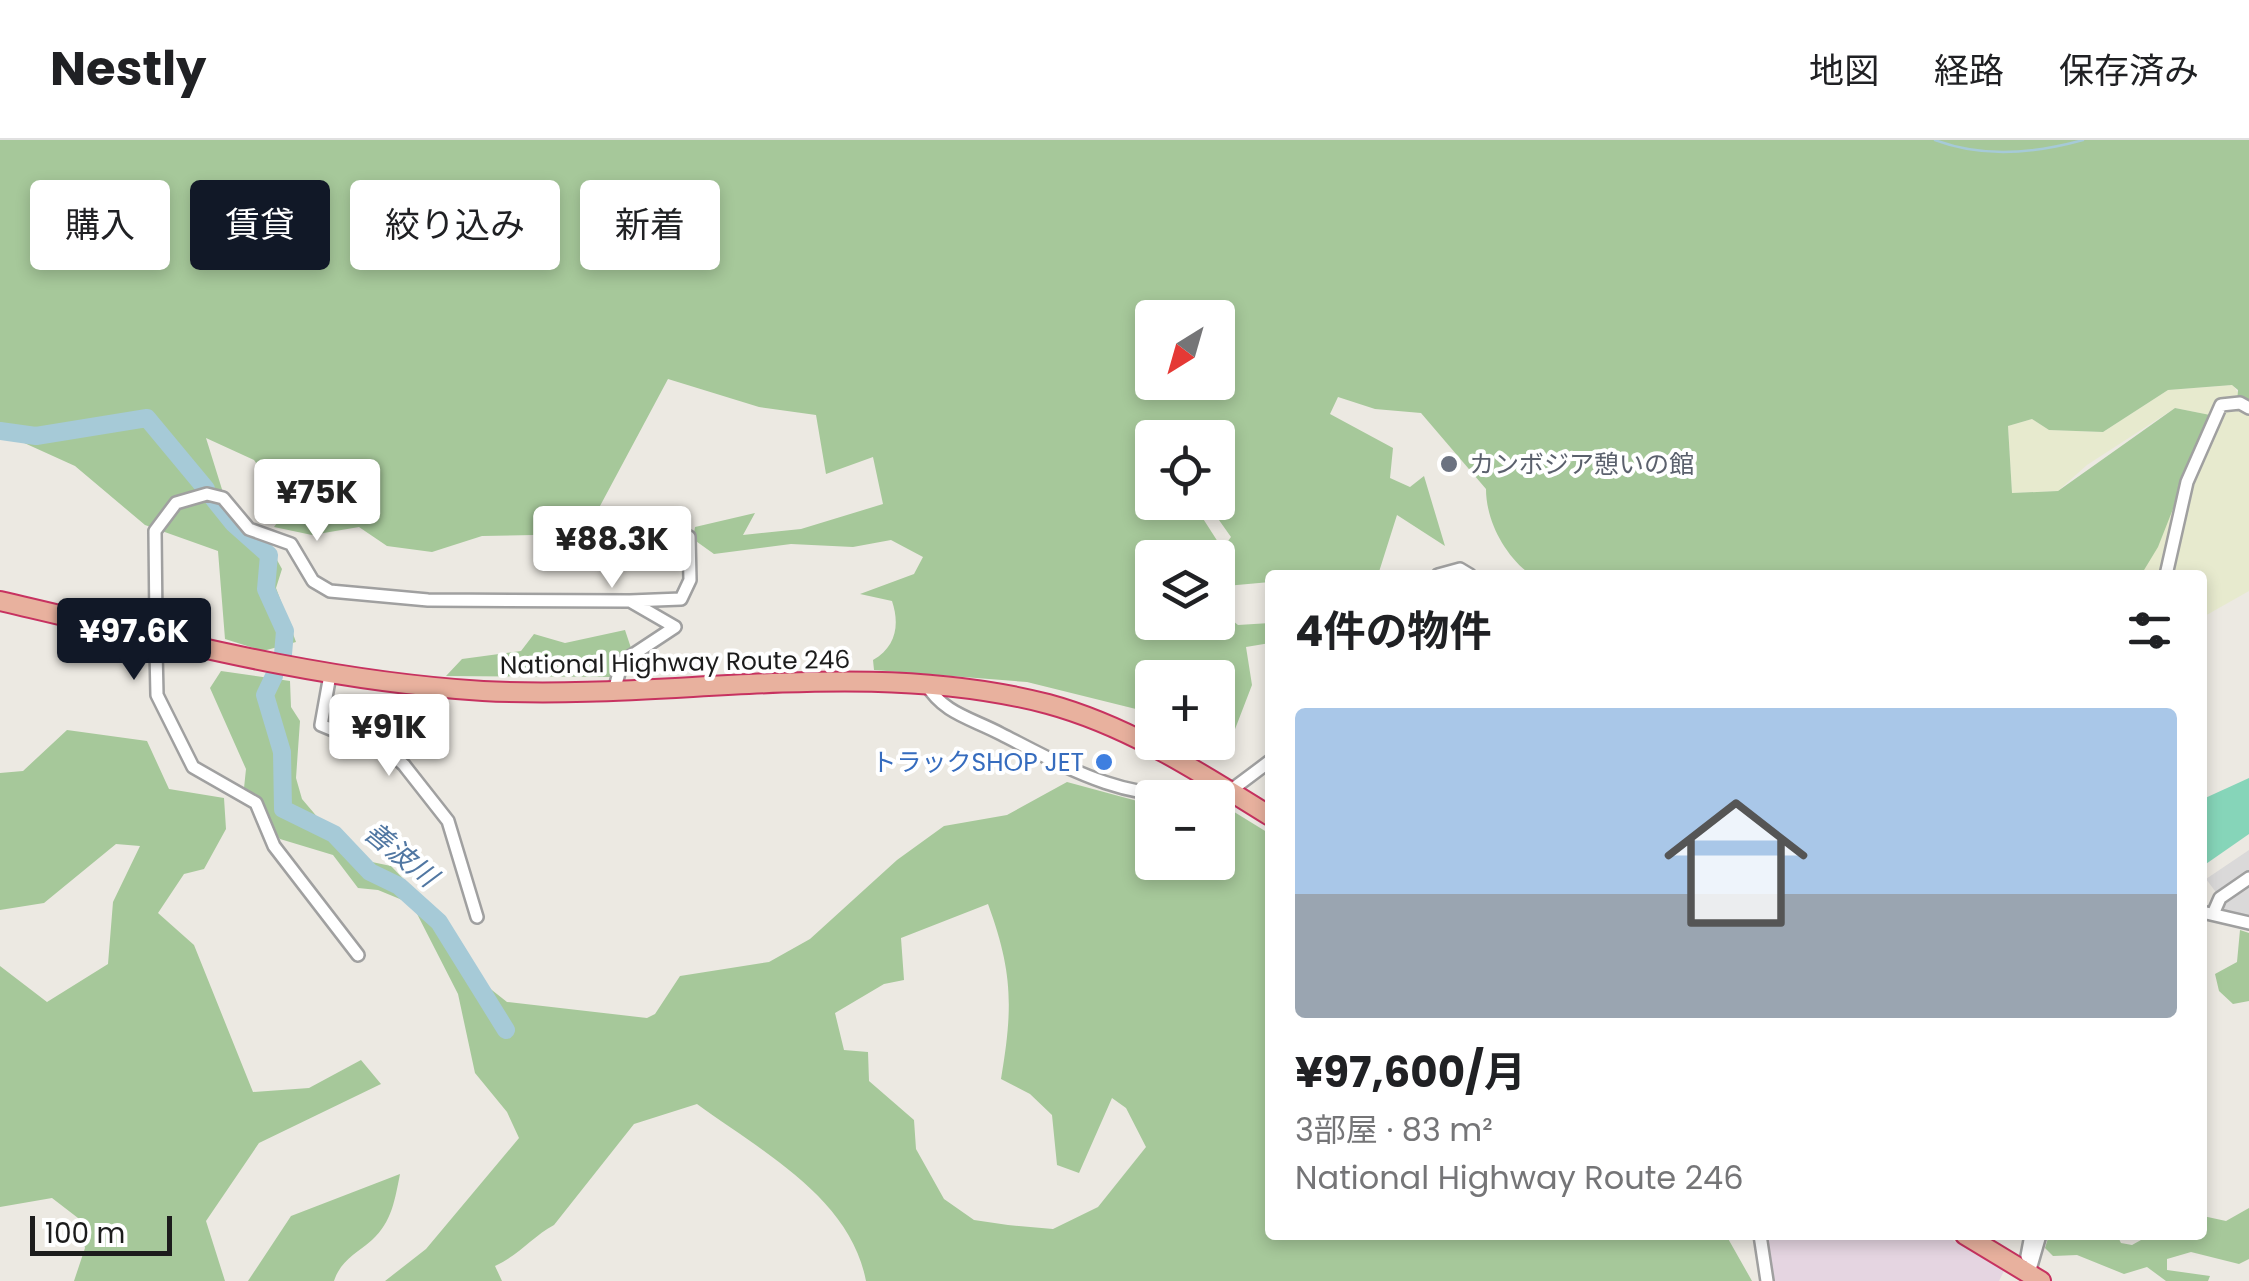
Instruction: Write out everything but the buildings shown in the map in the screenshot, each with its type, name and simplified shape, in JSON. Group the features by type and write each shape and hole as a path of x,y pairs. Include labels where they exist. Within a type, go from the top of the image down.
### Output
{"highway":[{"name":"National Highway Route 246","path":"0,601 102,624 159,642 330,674 486,691 614,692 926,684 990,691 1093,719 1210,779"},
{"name":"National Highway Route 246","path":"1235,795 1265,813"},
{"path":"1975,1240 2032,1270"}],"street":[{"path":"2167,570 2187,482 2220,406 2240,403 2249,408"},
{"path":"358,955 274,846 256,803 193,766 162,701 155,532 176,503 206,494 223,498 255,532 291,544 314,581 330,591 428,600 681,599 690,587 688,537 653,522"},
{"path":"614,692 622,662 675,627 630,600"},
{"path":"330,674 321,725 393,755 404,765 448,821 477,917"},
{"path":"926,684 946,709 1098,780 1148,793 1172,794 1198,792 1210,779"},
{"path":"1235,788 1265,765"},
{"path":"2249,878 2220,898 2208,913 2249,923"},
{"path":"1761,1240 1767,1281"},
{"path":"2031,1240 2032,1270"},
{"path":"2032,1270 2039,1240"}],"shaded area":[{"path":"2249,850 2249,920 2221,913 2218,895 2207,878"},
{"path":"1765,1240 1952,1240 2004,1271 1999,1281 1771,1281"}],"green space":[{"path":"0,140 2249,140 2249,412 2237,404 2238,390 2232,385 2168,390 2103,432 2049,430 2032,419 2008,426 2012,493 2058,491 2175,408 2210,415 2158,547 2144,570 1526,570 1499,537 1489,513 1486,489 1421,413 1375,409 1338,397 1330,414 1393,448 1390,478 1410,487 1424,476 1445,546 1397,515 1380,570 1265,570 1265,582 1235,585 1235,540 1229,540 1231,537 1219,520 1235,520 1235,420 1135,420 1135,520 1204,520 1217,540 1135,540 1135,640 1235,640 1235,623 1265,623 1265,644 1246,647 1252,685 1235,729 1235,660 1135,660 1135,709 1027,682 874,670 873,660 887,649 894,635 894,610 892,601 860,594 914,574 923,557 891,540 853,547 791,544 714,554 693,539 695,527 755,513 743,535 801,529 883,504 873,457 826,474 816,415 759,407 668,379 585,534 482,536 432,552 387,546 359,527 312,535 274,527 288,508 254,460 206,438 235,531 267,542 282,569 276,588 296,642 263,651 225,639 218,551 145,525 75,466 0,432"},
{"path":"2233,385 2249,412 2249,591 2207,615 2207,570 2143,570 2209,415 2175,408 2087,465 2058,491 2012,493 2008,426 2032,419 2049,430 2103,432 2168,390"},
{"path":"625,630 631,648 614,665 612,677 446,676 462,659 521,651 534,634 565,643"},
{"path":"221,671 290,681 291,707 300,721 296,778 302,799 319,819 372,862 391,866 417,893 483,983 507,1002 647,1018 655,1014 680,976 769,962 810,939 897,860 944,826 1007,815 1067,782 1135,800 1135,880 1235,880 1235,812 1265,831 1265,1240 1729,1240 1752,1281 866,1281 857,1251 822,1200 774,1159 697,1104 634,1124 554,1225 495,1266 502,1281 385,1281 426,1249 519,1138 507,1112 475,1073 458,994 412,904 378,890 358,888 333,855 280,839 244,788 246,769 210,688","holes":["988,904 1006,971 1009,1010 1001,1079 1030,1094 1052,1115 1057,1165 1079,1173 1112,1098 1126,1108 1146,1147 1098,1207 1053,1229 974,1220 944,1199 916,1149 914,1120 869,1081 868,1052 844,1050 835,1013 884,984 904,980 901,938"]},
{"path":"67,730 147,741 169,789 224,798 226,829 204,869 184,874 158,913 194,945 253,1092 309,1088 361,1060 381,1084 259,1143 206,1221 225,1281 74,1281 85,1248 78,1218 52,1198 0,1207 0,966 47,1002 108,964 113,902 140,846 116,844 44,903 0,910 0,773 23,771"},
{"path":"2249,778 2249,834 2207,863 2207,797"},
{"path":"2240,930 2249,933 2249,1001 2233,1004 2219,991 2215,974 2237,962"},
{"path":"400,1174 384,1226 345,1262 334,1281 248,1281 291,1216"},
{"path":"2249,1208 2249,1259 2239,1264 2191,1252 2167,1259 2167,1270 2210,1276 2208,1281 2166,1281 2147,1267 2124,1274 2077,1255 2053,1256 2045,1248 2047,1240 2120,1240 2132,1245 2141,1240 2207,1240 2207,1217 2226,1221"}],"waterway":[{"path":"1935,140 1971,149 2009,152 2083,140"},
{"name":"善波川","path":"0,431 36,436 147,418 206,489"},
{"name":"善波川","path":"213,498 233,523 269,555 266,589 285,631 283,654"},
{"name":"善波川","path":"274,676 265,695 282,752 283,809 334,834 370,872 399,886 439,922 506,1030"}],"place":[{"name":"カンボジア憩いの館","path":"1449,464"},
{"name":"トラックSHOP JET","path":"1104,762"}]}
